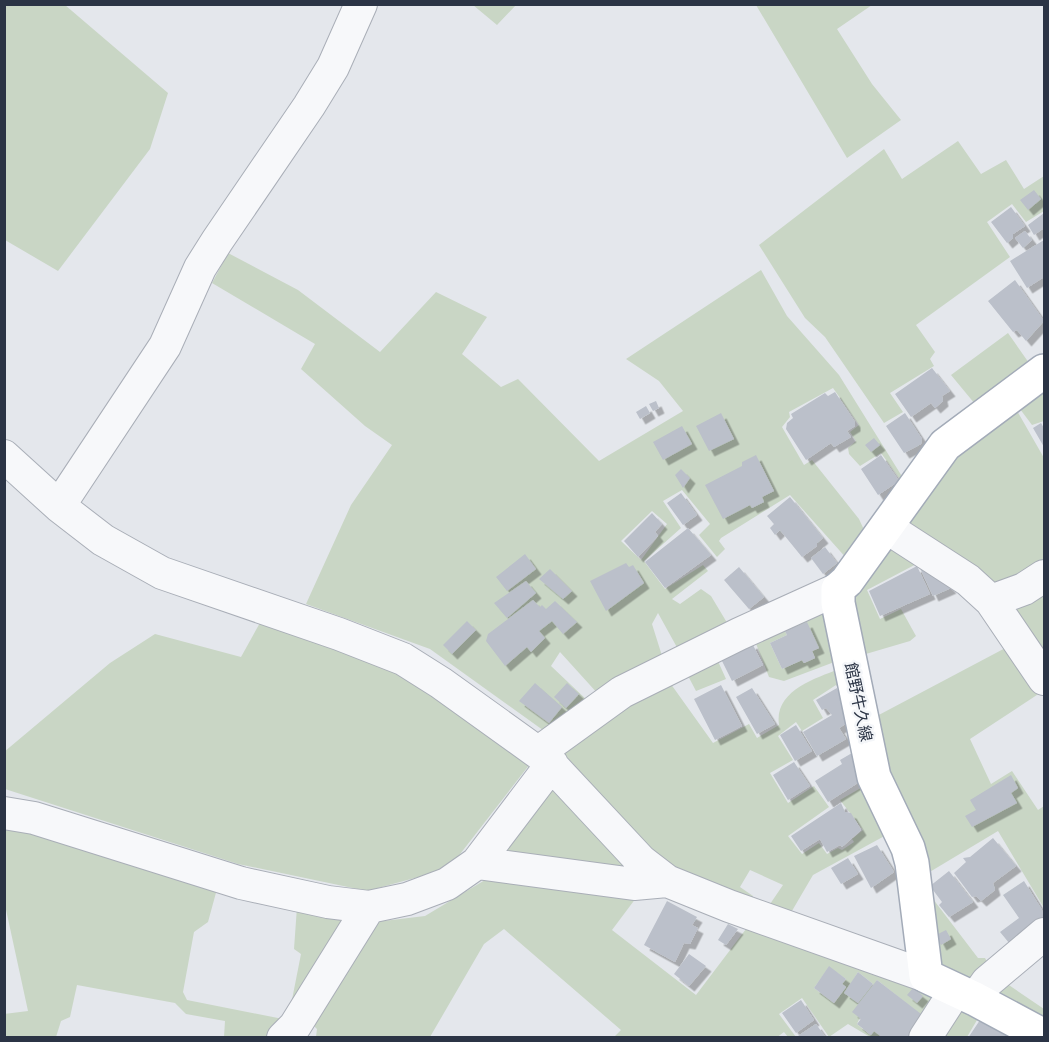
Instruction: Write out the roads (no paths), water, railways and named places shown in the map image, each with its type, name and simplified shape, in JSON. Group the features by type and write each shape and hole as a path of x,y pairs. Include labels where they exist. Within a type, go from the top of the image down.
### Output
{"main road":[{"path":"838,590 945,445 1044,370"},
{"name":"館野牛久線","path":"838,590 838,603 874,777 908,848 912,863 926,976"},
{"path":"926,976 1044,1036"}],"street":[{"path":"59,506 165,346 200,268 327,76 361,4"},
{"path":"4,456 59,506 103,540 162,573 339,634 403,659 546,758 641,861 667,881 729,906 926,976"},
{"path":"886,527 968,580 991,601 1044,679"},
{"path":"991,601 1024,589 1044,576"},
{"path":"4,813 34,818 241,883 328,902 369,907 407,899 447,884 477,863 546,758 622,692 748,629 838,590"},
{"path":"477,863 582,879 634,884 667,881"},
{"path":"283,1038 295,1026 369,907"},
{"path":"925,1038 966,995 987,982 1044,934"}]}
